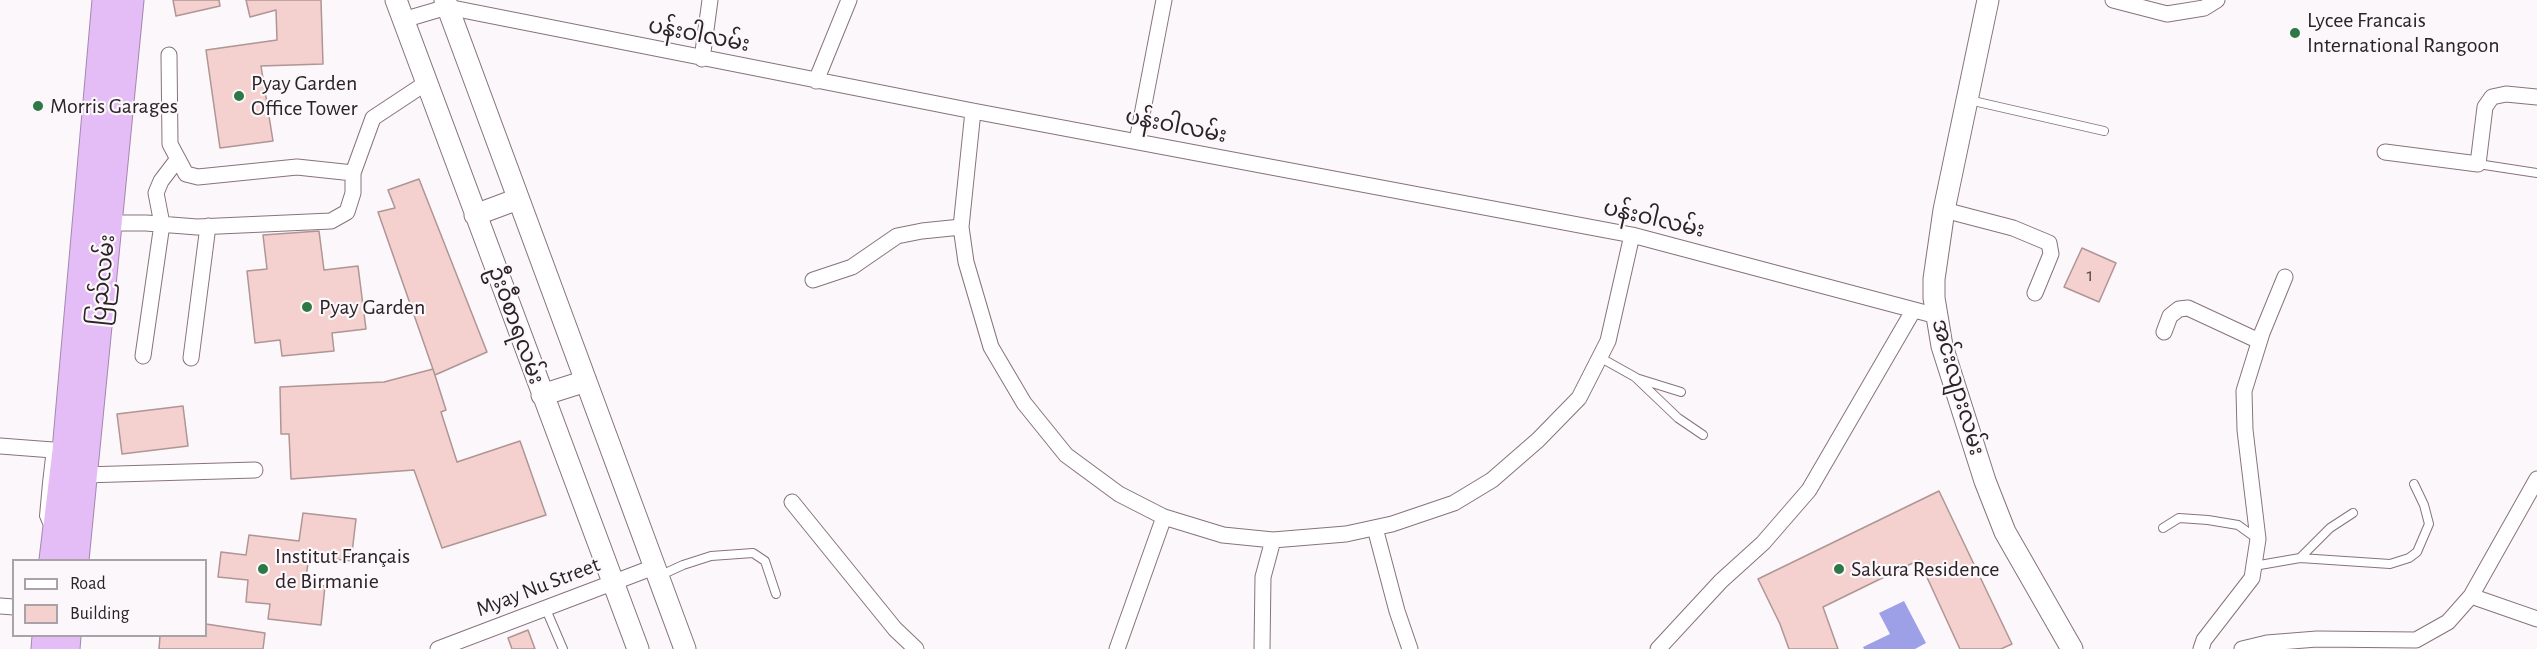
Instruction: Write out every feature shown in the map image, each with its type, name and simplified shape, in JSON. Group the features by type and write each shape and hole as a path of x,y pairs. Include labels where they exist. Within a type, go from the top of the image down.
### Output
{"highway":[{"name":"ပြည်လမ်း","path":"53,559 66,451 106,0"},
{"name":"ပြည်လမ်း","path":"75,559 130,0"}],"main road":[{"name":"အင်းလျားလမ်း","path":"1988,0 1944,210 1934,279 1937,316 1942,346 1968,433 2005,532 2072,649"},
{"name":"ဦးဝီစာရလမ်း","path":"446,3 685,649"},
{"name":"ဦးဝီစာရလမ်း","path":"400,10 638,649"},
{"path":"475,215 518,199"},
{"path":"542,395 586,381"}],"street":[{"path":"702,59 710,0"},
{"path":"816,81 849,0"},
{"path":"1137,141 1164,0"},
{"path":"2113,0 2167,14 2204,8 2217,0"},
{"name":"ပန်းဝါလမ်း","path":"400,10 446,3 702,59 1632,234 1937,316"},
{"path":"169,55 170,144 186,174 198,177 297,167 353,173"},
{"path":"109,223 208,226 330,221 347,212 353,193 353,173 373,118 426,83"},
{"path":"2385,152 2478,164 2485,107 2492,97 2506,94 2537,97"},
{"path":"972,111 962,227 966,262 991,347 1024,404 1066,455 1119,494 1164,517 1223,535 1273,540 1346,534 1375,528 1454,503 1492,480 1538,440 1579,398 1608,341 1632,234"},
{"path":"143,356 162,224 156,193 161,181 177,160"},
{"path":"1944,210 2013,228 2049,243 2050,254 2035,293"},
{"path":"191,358 208,226"},
{"path":"813,280 852,267 897,236 962,227"},
{"path":"2201,649 2204,640 2252,578 2258,539 2245,429 2244,391 2259,341 2285,277"},
{"path":"2164,332 2170,316 2179,309 2188,308 2259,341"},
{"path":"1658,649 1721,581 1762,543 1809,490 1913,311"},
{"path":"0,446 66,451"},
{"path":"83,474 255,470"},
{"path":"2242,649 2266,643 2417,644 2448,622 2471,596 2537,480"},
{"path":"792,502 895,628 916,649"},
{"path":"1117,649 1164,517"},
{"path":"1375,528 1397,611 1410,649"},
{"path":"1262,649 1263,577 1273,540"},
{"name":"Myay Nu Street","path":"438,649 613,582 656,572"},
{"path":"2471,596 2537,618"}],"lane":[{"path":"1967,100 2104,131"},
{"path":"2478,164 2537,173"},
{"path":"1601,358 1635,378 1678,418 1703,435"},
{"path":"1635,378 1681,392"},
{"path":"2254,566 2300,558 2390,564 2409,558 2417,552 2429,524 2424,505 2414,484"},
{"path":"2300,558 2330,528 2353,513"},
{"path":"2163,528 2179,518 2208,520 2238,525 2258,539"},
{"path":"656,572 711,556 753,553 765,561 776,594"},
{"path":"545,607 563,649"}],"water":[{"path":"1904,601 1926,643 1915,649 1864,649 1863,647 1890,634 1879,613"}],"building":[{"path":"173,0 219,0 220,6 176,16"},
{"path":"246,0 321,0 323,64 261,66 273,141 220,148 206,50 277,40 276,10 250,17"},
{"path":"419,179 487,352 435,375 378,212 395,208 388,190"},
{"name":"Pyay Garden","path":"319,231 324,270 358,266 366,329 332,333 334,351 282,356 280,340 255,343 247,271 267,269 263,235"},
{"path":"2082,248 2116,263 2099,302 2064,287"},
{"path":"433,369 446,410 441,412 457,462 520,441 546,515 442,548 414,470 291,479 289,434 281,434 280,387 384,382"},
{"path":"183,406 188,446 122,454 117,414"},
{"name":"Sakura Residence","path":"1939,491 2012,644 2001,649 1960,649 1919,560 1823,607 1838,649 1789,649 1780,624 1758,579"},
{"name":"Institut Français de Birmanie","path":"303,513 356,519 351,561 309,556 305,584 325,586 321,625 268,619 270,604 246,602 248,580 218,577 221,552 246,555 249,535 299,541"},
{"path":"207,624 265,633 263,649 159,649 160,637 207,637"},
{"path":"528,630 535,649 512,649 508,638"}],"place":[{"name":"Lycee Francais International Rangoon","path":"2295,33"},
{"name":"Pyay Garden Office Tower","path":"239,96"},
{"name":"Morris Garages","path":"38,106"},
{"name":"Pyay Garden","path":"307,307"},
{"name":"Institut Français de Birmanie","path":"263,569"},
{"name":"Sakura Residence","path":"1839,569"}]}
